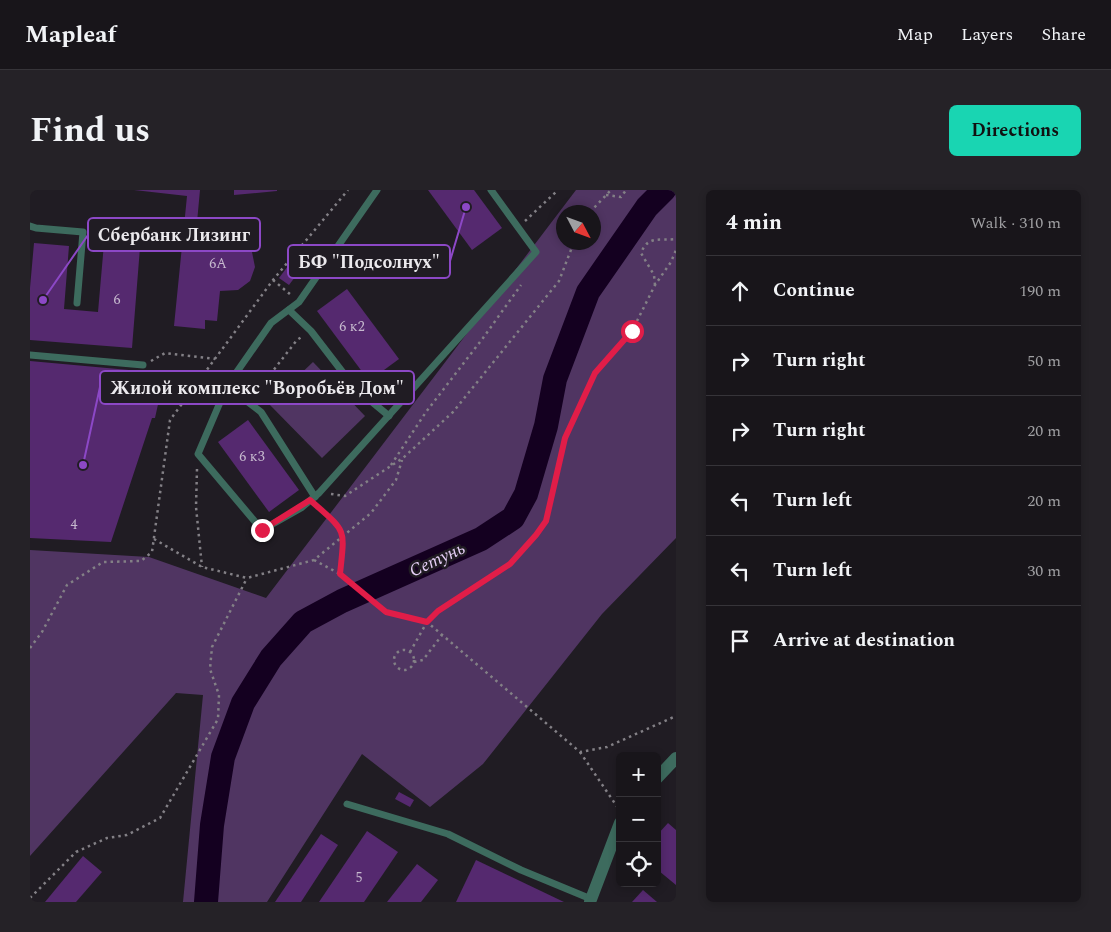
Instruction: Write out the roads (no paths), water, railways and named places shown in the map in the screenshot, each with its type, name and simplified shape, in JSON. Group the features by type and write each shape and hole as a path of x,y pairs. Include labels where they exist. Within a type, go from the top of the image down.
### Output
{"street":[{"path":"661,774 676,758"},
{"path":"591,901 616,834"}],"lane":[{"path":"377,190 300,302 271,323 227,386 198,454 262,530 315,497 536,252 491,190"},
{"path":"30,226 83,232 77,303"},
{"path":"289,310 311,331 354,387 388,416"},
{"path":"30,355 143,365"},
{"path":"227,386 261,412 315,497"},
{"path":"347,804 448,834 521,870 591,901"}],"waterway":[{"name":"Сетунь","path":"206,902 212,825 223,757 243,703 271,658 303,622 342,601 481,539 513,518 526,494 546,426 555,379 588,292 647,207 664,190"}],"place":[{"name":"БФ \"Подсолнух\"","path":"466,207"},
{"name":"Сбербанк Лизинг","path":"43,300"},
{"name":"Жилой комплекс \"Воробьёв Дом\"","path":"83,465"}]}
